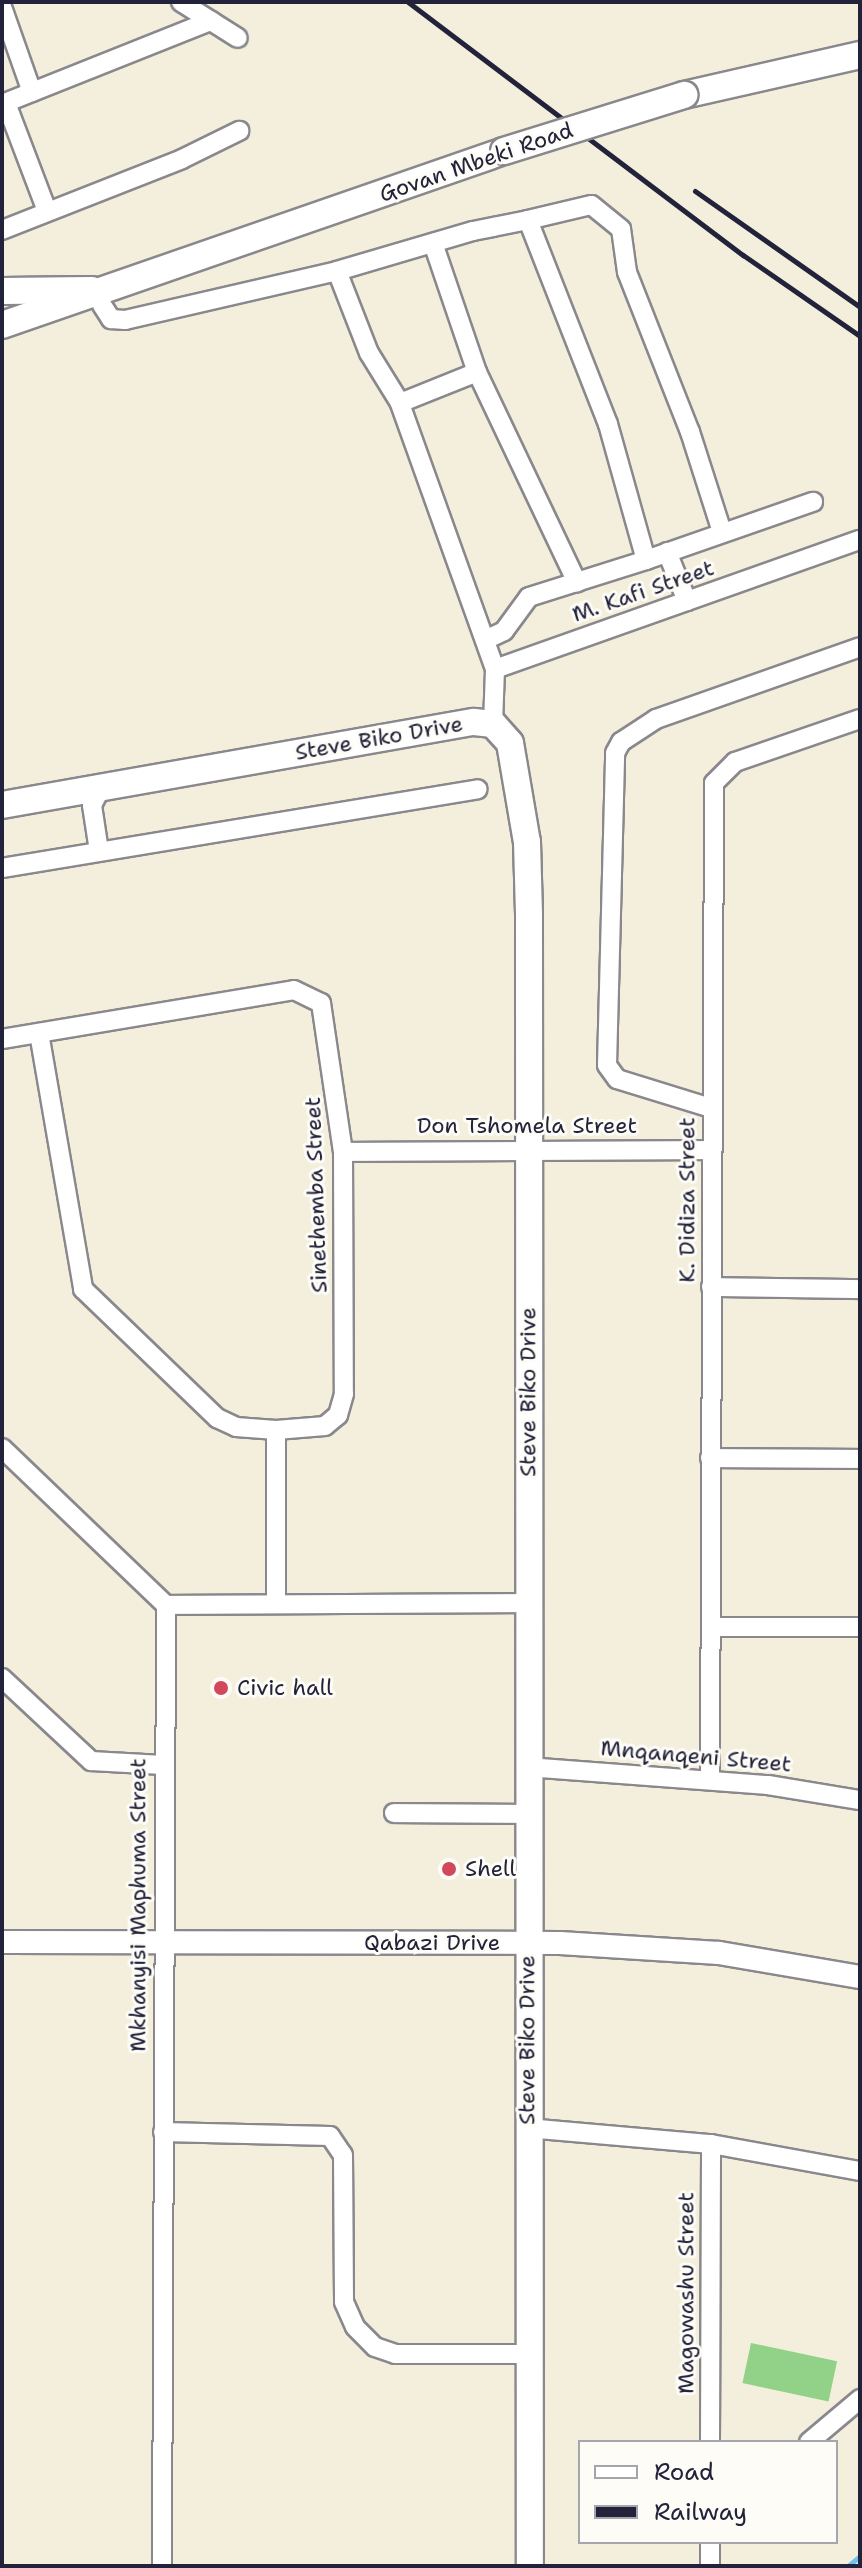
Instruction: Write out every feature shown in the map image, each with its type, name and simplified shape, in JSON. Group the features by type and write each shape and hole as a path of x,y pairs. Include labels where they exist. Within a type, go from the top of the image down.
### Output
{"main road":[{"name":"Govan Mbeki Road","path":"2,325 100,299 504,151 684,95 860,55"},
{"name":"Govan Mbeki Road","path":"2,291 66,287 100,299"},
{"name":"Steve Biko Drive","path":"2,805 90,795 452,725 493,724 510,743 527,842 526,1943 530,2566"}],"street":[{"path":"181,2 238,38"},
{"path":"2,7 32,92"},
{"path":"47,211 4,104 211,21"},
{"path":"2,230 182,159 239,131"},
{"path":"100,299 111,319 125,320 337,271 433,243 591,205 621,229 627,272 690,432 722,532"},
{"path":"528,220 608,424 646,560"},
{"path":"433,243 477,372 577,583"},
{"path":"337,271 369,353 400,403 495,669 493,724"},
{"path":"400,403 477,372"},
{"path":"485,640 504,631 522,601 813,502"},
{"name":"M. Kafi Street","path":"495,669 860,540"},
{"path":"667,552 687,601"},
{"path":"711,1108 617,1079 607,1065 615,753 621,742 656,719 860,647"},
{"name":"K. Didiza Street","path":"710,1779 714,783 735,762 860,719"},
{"path":"2,868 477,789"},
{"path":"90,795 99,851"},
{"name":"Sinethemba Street","path":"2,1039 39,1033 304,992 314,996 325,1013 343,1152 343,1407 325,1426 276,1430 236,1427 217,1418 83,1289 39,1033"},
{"name":"Don Tshomela Street","path":"343,1152 711,1150"},
{"path":"711,1287 860,1289"},
{"path":"276,1430 276,1604"},
{"path":"2,1448 166,1605 528,1603"},
{"path":"710,1458 860,1459"},
{"name":"Mkhanyisi Maphuma Street","path":"162,2566 162,1942 166,1605"},
{"path":"713,1627 860,1627"},
{"path":"2,1678 91,1761 163,1765"},
{"name":"Mnqanqeni Street","path":"527,1767 710,1779 860,1800"},
{"path":"394,1813 527,1814"},
{"name":"Qabazi Drive","path":"2,1942 526,1943 719,1953 860,1977"},
{"path":"527,2128 711,2144 860,2171"},
{"path":"163,2132 330,2136 343,2155 344,2302 355,2327 375,2347 395,2354 527,2354"},
{"name":"Magowashu Street","path":"710,2440 711,2144"},
{"path":"811,2440 860,2399"},
{"path":"710,2544 710,2566"}],"green space":[{"path":"751,2343 837,2361 829,2401 742,2383"}],"waterway":[{"path":"848,2566 860,2556"}],"railway":[{"path":"408,2 743,255 860,336"},
{"path":"695,191 860,307"}],"place":[{"name":"Civic hall","path":"221,1688"},
{"name":"Shell","path":"449,1869"}]}
